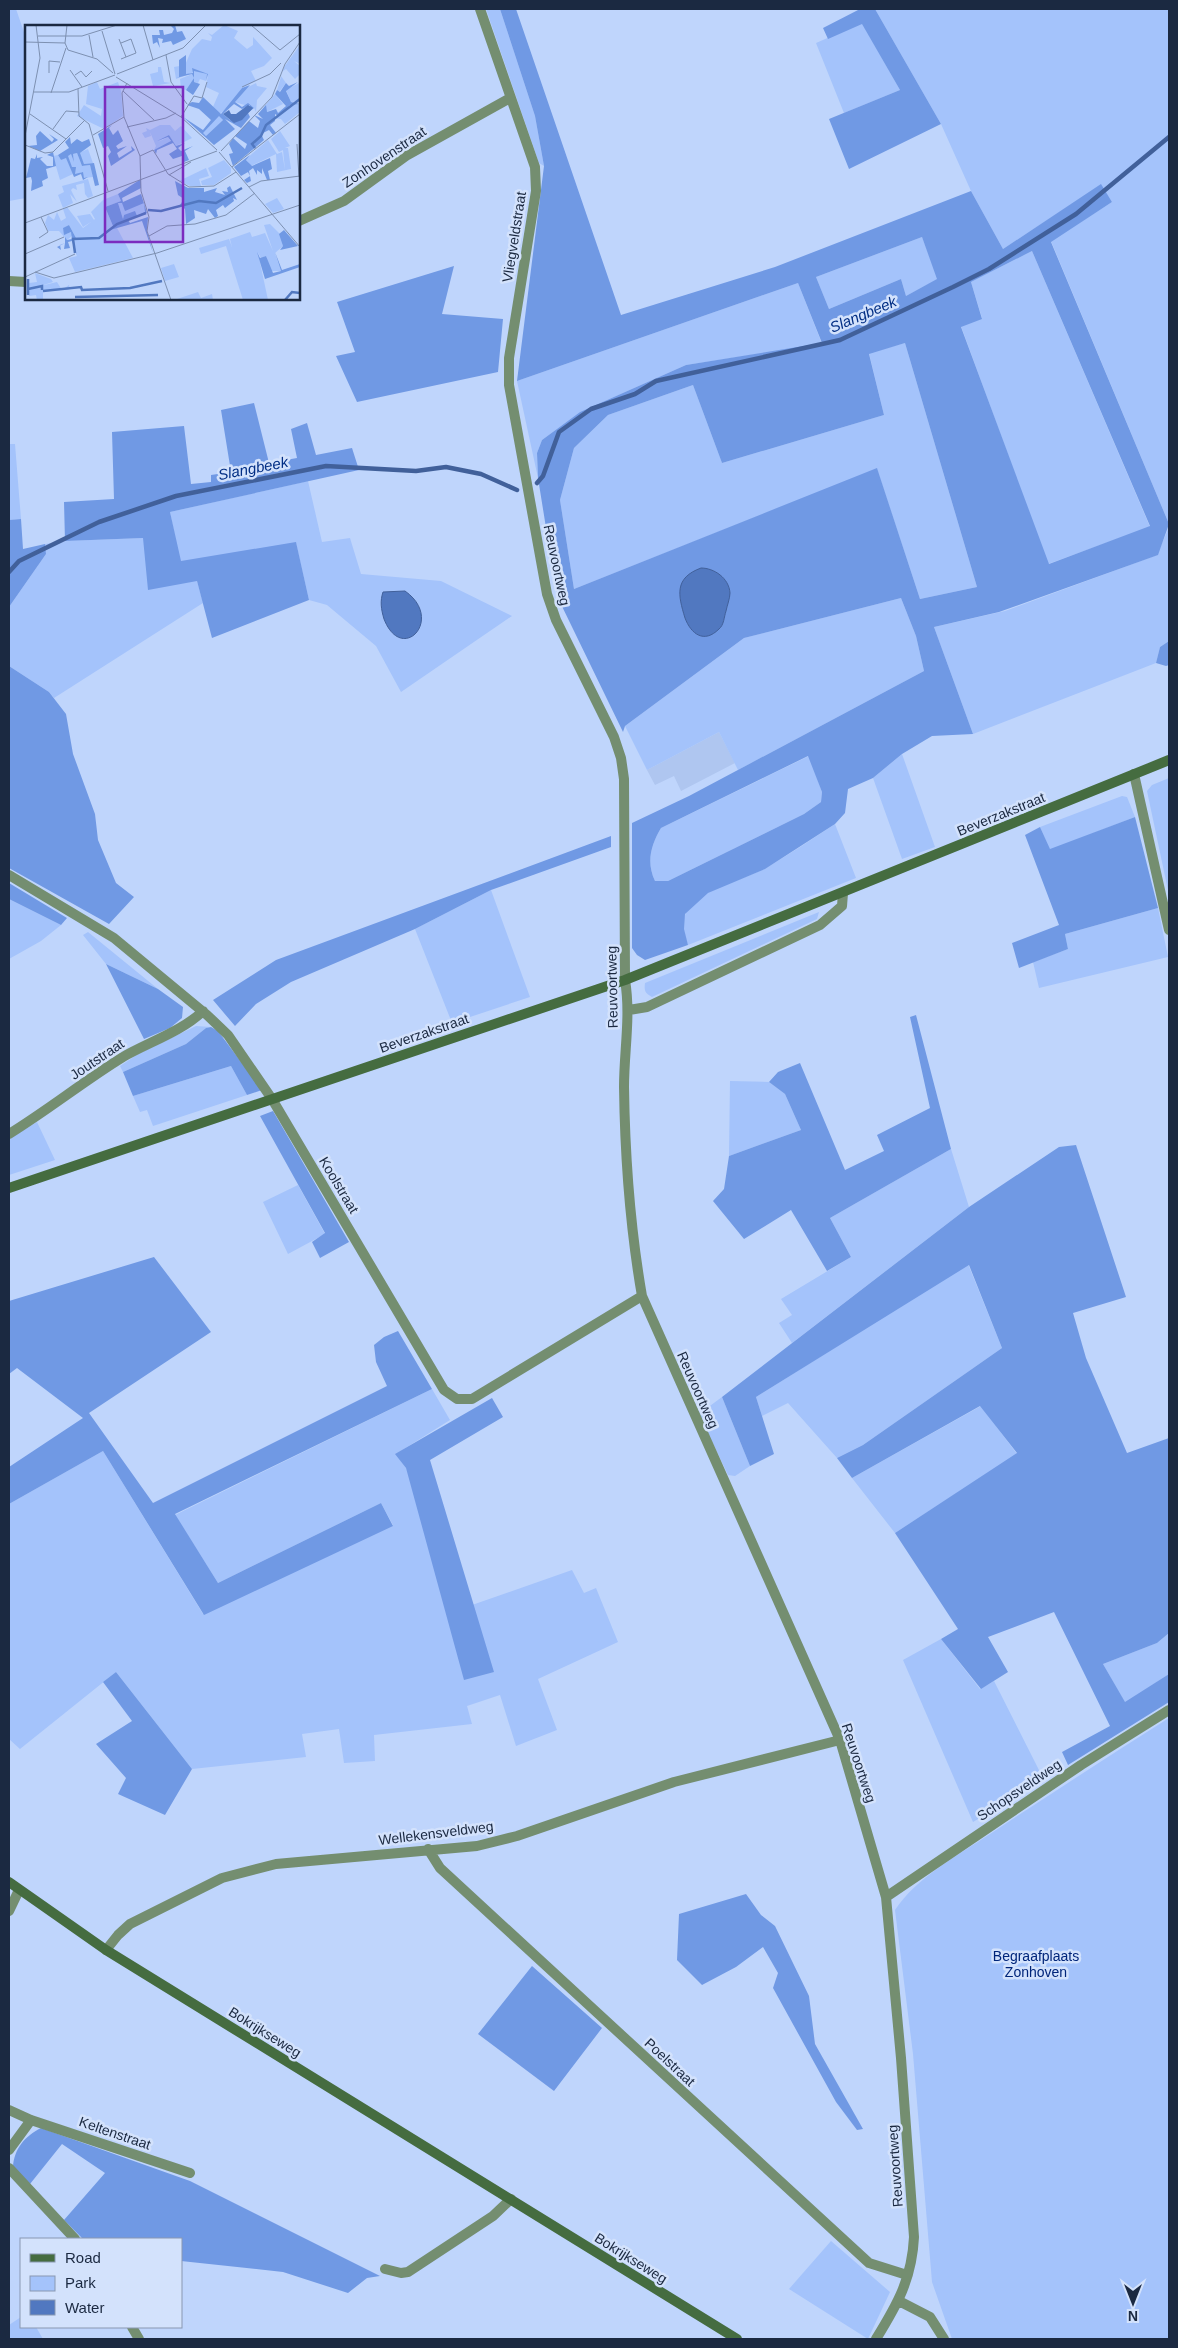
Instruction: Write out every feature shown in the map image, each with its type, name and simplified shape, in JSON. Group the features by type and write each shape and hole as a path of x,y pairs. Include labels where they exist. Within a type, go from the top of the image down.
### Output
{"street":[{"name":"Vliegveldstraat","path":"480,9 535,167 536,191 509,358 511,404 526,476"},
{"name":"Zonhovenstraat","path":"300,221 344,201 406,156 510,98"},
{"path":"9,280 25,282"},
{"name":"Reuvoortweg","path":"526,476 547,594 556,620 614,737 624,779 626,980 629,1010 624,1079 627,1189 642,1296 840,1740 886,1897 901,2058 914,2238 913,2258 900,2301 876,2339"},
{"name":"Beverzakstraat","path":"9,1188 626,980 1169,760"},
{"path":"1134,774 1169,930"},
{"name":"Koolstraat","path":"9,875 114,938 228,1035 272,1099 444,1390 457,1399 472,1399 642,1296"},
{"path":"629,1010 647,1007 820,925 842,906 843,893"},
{"name":"Joutstraat","path":"9,1134 121,1058 153,1040 187,1025 203,1012"},
{"name":"Schopsveldweg","path":"886,1897 1081,1765 1169,1710"},
{"name":"Wellekensveldweg","path":"106,1950 130,1924 222,1878 276,1864 477,1846 517,1836 674,1782 840,1740"},
{"name":"Poelstraat","path":"428,1849 440,1868 868,2263 907,2275"},
{"name":"Bokrijkseweg","path":"9,1882 106,1950 737,2339"},
{"path":"9,1911 19,1890"},
{"name":"Keltenstraat","path":"9,2110 31,2120 190,2173"},
{"path":"9,2150 31,2120"},
{"path":"9,2168 74,2238"},
{"path":"386,2269 401,2273 408,2272 493,2216 511,2199"},
{"path":"900,2301 930,2317 944,2339"},
{"path":"133,2328 139,2339"}],"shaded area":[{"path":"500,9 516,9 621,315 775,267 971,191 1003,249 1101,184 1112,202 1051,242 1169,524 1158,555 999,612 934,627 973,734 932,736 902,754 873,778 848,789 845,813 835,824 765,869 708,893 685,914 684,929 688,945 645,960 637,955 632,948 632,823 689,796 924,671 916,636 901,598 744,638 625,726 623,732 557,596 538,478 537,453 542,440 580,412 686,365 822,343 798,283 517,381 544,166 535,116","holes":["922,237 937,279 906,296 901,279 829,309 816,277","1032,251 1150,526 1049,564 961,327 982,319 971,282","905,343 977,587 920,599 877,468 574,589 560,500 574,448 608,415 693,385 722,463 884,415 869,354","808,756 822,792 821,802 804,814 668,881 655,881 650,860 652,847 661,828"]},
{"path":"860,9 875,9 941,124 849,169 829,119 900,90 862,24 828,39 823,28"},
{"path":"454,266 442,314 503,319 498,372 357,402 336,356 355,352 337,302"},
{"path":"254,403 269,463 297,458 291,429 307,423 316,455 352,448 359,470 170,512 181,561 296,542 309,600 212,638 197,581 148,590 143,538 65,541 64,502 114,499 112,432 184,426 191,484 211,482 211,475 231,472 221,410"},
{"path":"21,519 23,549 45,544 46,554 9,607 9,520"},
{"path":"1169,641 1169,665 1156,663 1160,647"},
{"path":"9,666 49,692 66,714 73,754 95,814 98,840 116,883 134,897 109,924 9,868"},
{"path":"719,732 735,763 681,791 674,776 655,785 647,770"},
{"path":"1135,817 1158,908 1065,934 1068,949 1019,968 1012,943 1059,925 1025,835 1040,827 1050,849"},
{"path":"611,836 611,847 491,890 415,929 291,982 256,1004 235,1026 213,1000 276,960"},
{"path":"9,883 67,918 61,925 9,899"},
{"path":"106,964 158,989 183,1007 182,1018 170,1028 144,1039"},
{"path":"916,1015 951,1149 830,1218 851,1257 827,1271 791,1210 744,1239 713,1201 724,1189 729,1156 801,1130 785,1094 769,1082 778,1072 800,1063 845,1170 884,1151 877,1135 930,1108 910,1017"},
{"path":"211,1027 218,1031 262,1090 247,1095 231,1066 133,1096 123,1072 186,1044 206,1028"},
{"path":"273,1111 349,1242 320,1258 312,1242 325,1233 260,1116"},
{"path":"1076,1145 1126,1297 1073,1313 1086,1358 1127,1453 1169,1438 1169,1633 1157,1643 1103,1664 1125,1702 1169,1674 1169,1702 1068,1765 1062,1752 1110,1726 1054,1612 988,1637 1008,1672 981,1689 941,1639 958,1629 895,1533 1017,1453 980,1406 852,1478 837,1458 863,1445 1002,1348 969,1265 756,1397 774,1454 750,1466 722,1397 969,1207 1059,1147"},
{"path":"154,1257 211,1332 89,1413 153,1503 387,1386 376,1362 374,1345 384,1337 398,1331 432,1389 175,1514 218,1583 381,1503 393,1526 204,1615 103,1451 9,1504 9,1467 83,1418 17,1368 9,1374 9,1301"},
{"path":"492,1398 503,1417 430,1460 494,1672 464,1680 406,1468 395,1454"},
{"path":"116,1672 192,1769 165,1815 118,1794 126,1778 96,1744 132,1721 103,1682"},
{"path":"746,1894 761,1915 775,1926 809,1996 815,2044 863,2129 857,2130 836,2102 773,1988 778,1973 763,1947 736,1967 702,1985 677,1960 679,1914"},
{"path":"532,1966 602,2028 554,2091 478,2034"},
{"path":"41,2128 190,2181 380,2276 367,2278 348,2293 283,2272 182,2261 182,2238 82,2238 64,2220 105,2173 62,2144 30,2184 13,2167 18,2149 30,2135"}],"green space":[{"path":"9,9 16,9 25,35 25,198 9,201"},
{"path":"486,9 500,9 535,116 544,166 539,163"},
{"path":"875,9 1169,9 1169,524 1051,241 1112,202 1101,185 1003,249 971,191 941,124"},
{"path":"862,23 900,90 844,113 816,43"},
{"path":"922,237 938,279 906,296 901,279 829,309 816,277"},
{"path":"1032,251 1150,527 1048,564 961,326 982,318 971,282"},
{"path":"798,283 822,344 686,365 580,412 542,440 537,453 538,478 517,381"},
{"path":"905,343 977,587 920,599 877,469 574,589 560,500 574,448 608,415 693,385 722,463 884,415 869,353"},
{"path":"9,444 15,444 21,519 9,520"},
{"path":"308,481 322,542 350,538 361,574 441,581 512,616 401,692 376,646 327,605 309,600 296,543 180,562 170,512"},
{"path":"1169,527 1169,641 1160,647 1156,663 973,734 934,627 1005,611 1157,555"},
{"path":"143,538 197,581 203,603 54,698 49,692 9,666 9,607 46,554 45,544 65,541"},
{"path":"901,598 916,636 924,671 738,770 719,732 647,770 625,726 744,638"},
{"path":"902,754 935,847 902,859 873,778"},
{"path":"809,756 822,792 821,802 804,814 668,881 655,881 650,860 652,847 661,828"},
{"path":"1169,778 1169,895 1147,791 1152,785"},
{"path":"1122,796 1127,797 1135,817 1050,850 1040,827"},
{"path":"835,824 856,878 688,945 683,923 690,906 709,892 766,868"},
{"path":"491,890 530,997 452,1023 415,929"},
{"path":"9,899 61,925 41,941 9,959"},
{"path":"1158,908 1168,957 1039,988 1033,962 1068,949 1065,934"},
{"path":"819,912 817,919 652,997 646,991 645,983"},
{"path":"88,932 158,989 106,964 83,935"},
{"path":"196,1026 211,1027 206,1028 186,1044 123,1072 120,1066 138,1054"},
{"path":"231,1066 247,1095 153,1126 147,1110 140,1112 133,1096"},
{"path":"730,1081 769,1082 785,1094 801,1130 729,1156"},
{"path":"37,1122 55,1160 9,1175 9,1139"},
{"path":"951,1149 969,1207 792,1343 779,1323 792,1315 781,1299 851,1257 830,1218"},
{"path":"298,1185 325,1234 288,1254 263,1202"},
{"path":"968,1264 1002,1348 863,1445 837,1458 788,1403 762,1416 756,1397"},
{"path":"432,1389 450,1420 396,1454 406,1468 493,1671 472,1605 572,1570 584,1593 596,1588 618,1642 538,1679 557,1730 516,1746 500,1695 467,1706 472,1724 374,1735 375,1761 344,1763 339,1729 302,1734 306,1757 192,1769 116,1672 20,1749 9,1739 9,1504 103,1451 203,1614 393,1525 381,1503 218,1583 175,1515"},
{"path":"722,1397 750,1466 735,1476 728,1475 699,1414"},
{"path":"981,1406 1017,1454 895,1533 852,1478"},
{"path":"1169,1633 1169,1674 1125,1703 1103,1664 1157,1643"},
{"path":"941,1639 980,1689 994,1681 1044,1780 973,1822 903,1660"},
{"name":"Begraafplaats Zonhoven","path":"1169,1718 1169,2339 952,2339 932,2282 913,2054 895,1910 914,1887 938,1868"},
{"path":"831,2241 890,2292 868,2339 789,2289"},
{"path":"20,2318 20,2328 37,2328 43,2339 9,2339 9,2325"}],"water":[{"path":"701,568 716,572 724,578 730,593 722,625 708,636 699,635 691,629 685,618 680,595 682,582 692,572"},
{"path":"405,591 416,602 421,614 421,624 416,633 409,638 400,638 392,632 384,619 381,599 383,592"}],"waterway":[{"name":"Slangbeek","path":"537,483 543,476 559,432 591,409 635,394 656,381 840,340 953,287 989,269 1076,214 1169,137"},
{"name":"Slangbeek","path":"9,572 19,561 99,522 176,496 326,466 416,471 446,467 481,474 517,490"}]}
